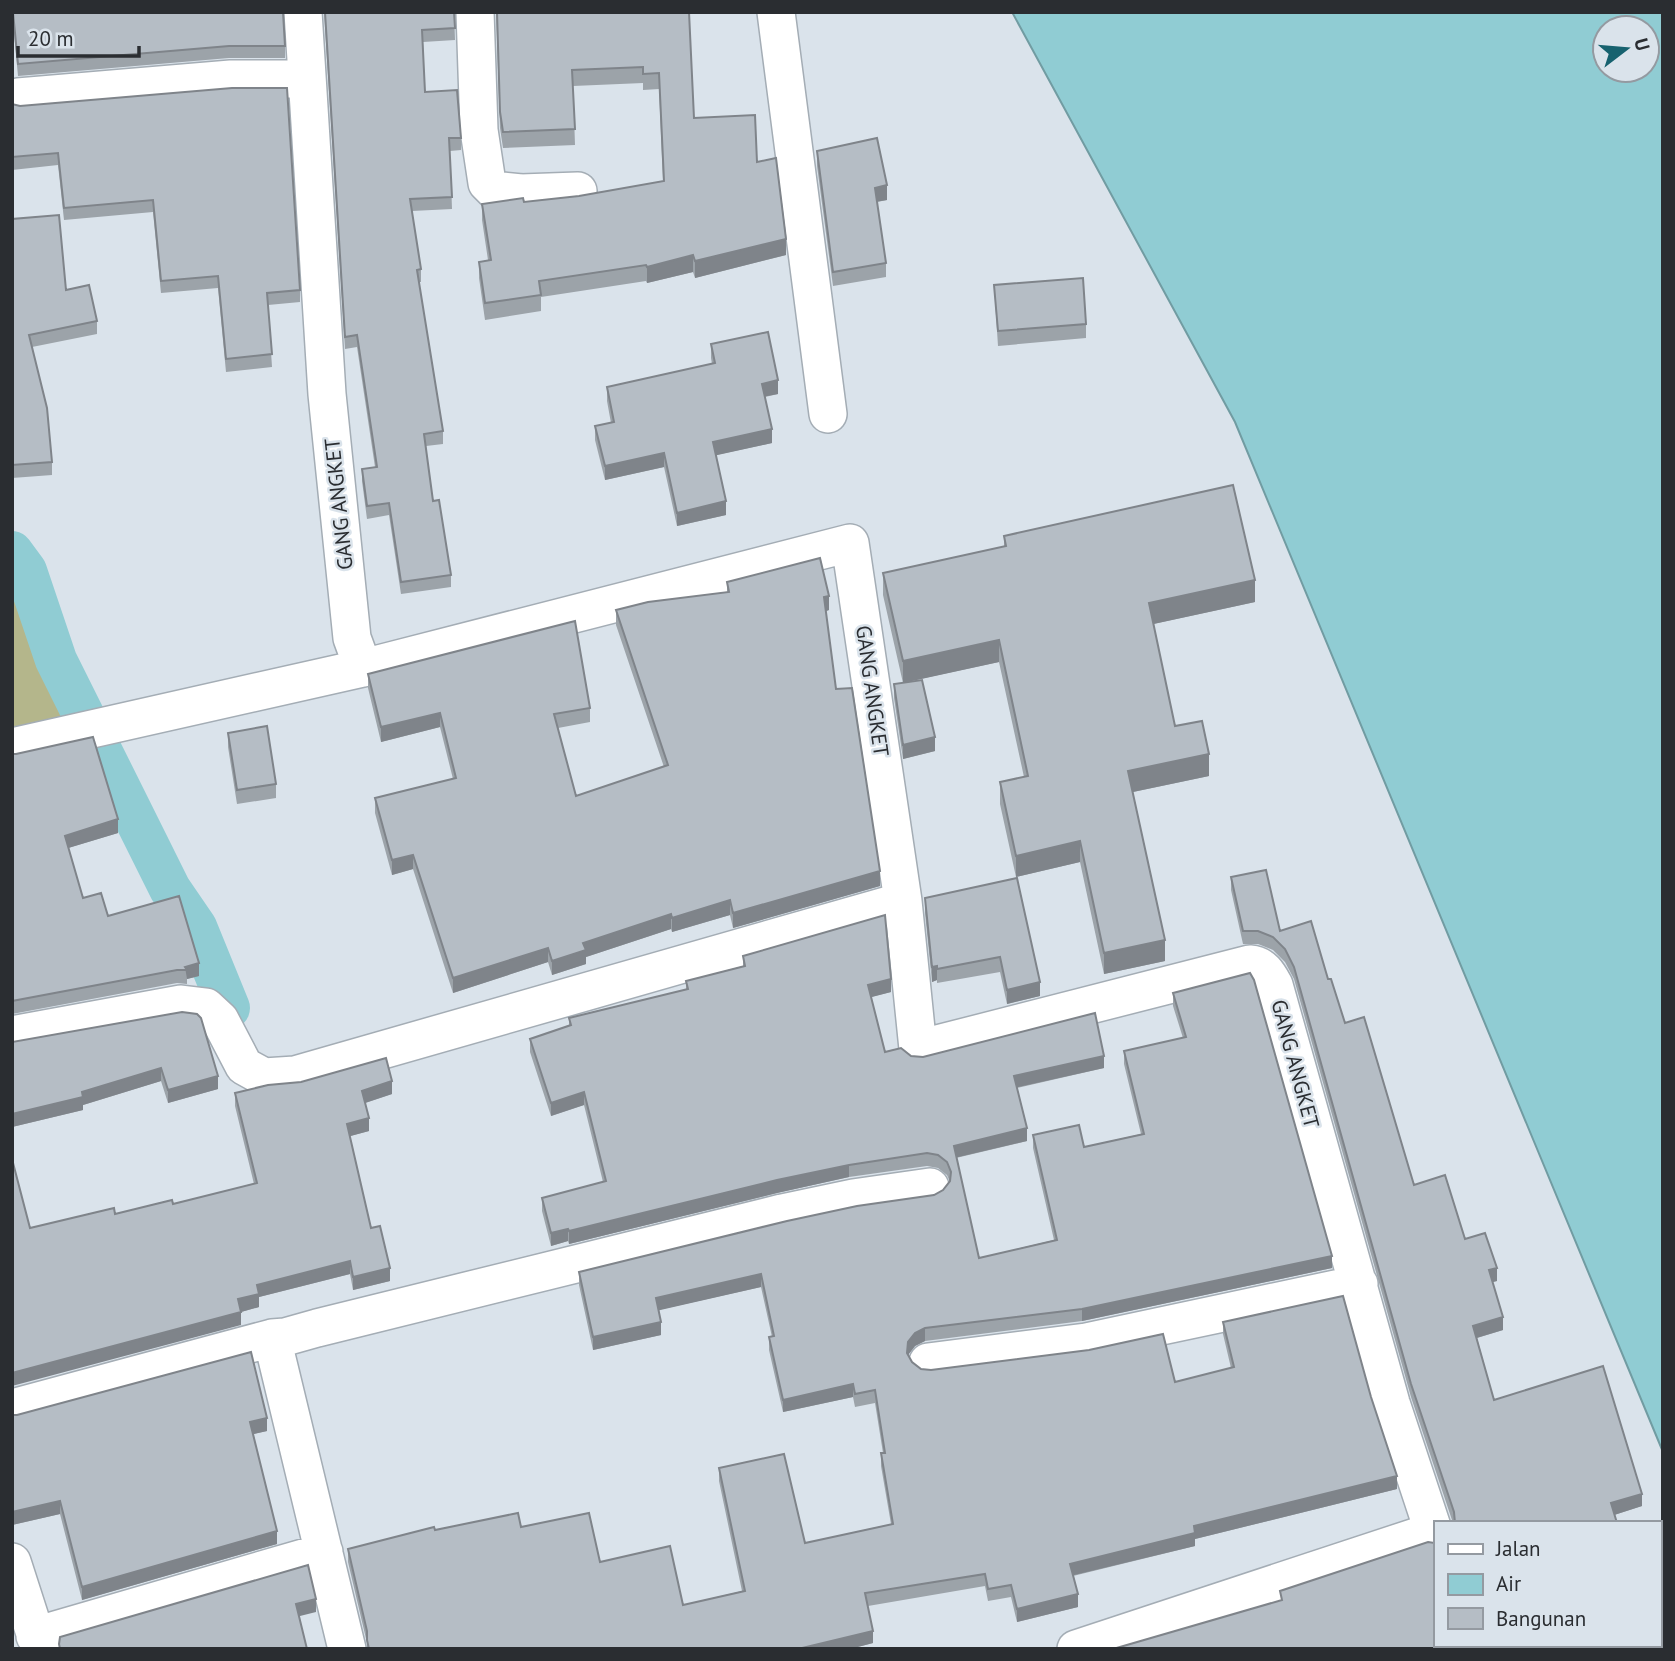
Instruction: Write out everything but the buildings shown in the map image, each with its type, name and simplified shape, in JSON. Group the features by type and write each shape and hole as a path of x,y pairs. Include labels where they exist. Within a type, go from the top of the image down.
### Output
{"street":[{"name":"GANG ANGKET","path":"303,12 305,79 312,147 327,394 352,638 363,668 850,543 903,901 918,1049 1250,964 1266,971 1274,985 1391,1403 1434,1534"},
{"path":"475,12 479,130 487,183 494,191 578,191"},
{"path":"776,12 828,414"},
{"path":"18,97 232,79 305,79"},
{"path":"12,747 363,668"},
{"path":"12,1035 181,1004 205,1007 220,1020 244,1066 264,1077 295,1076 903,901"},
{"path":"12,1408 272,1338 285,1338 782,1213 853,1198 930,1187"},
{"path":"928,1362 1086,1342 1359,1284"},
{"path":"272,1338 348,1649"},
{"path":"1076,1649 1434,1534"},
{"path":"12,1562 38,1642 324,1552"}],"green space":[{"path":"12,580 37,631 60,692 63,735 12,747"}],"water":[{"path":"1012,12 1663,12 1663,1452 1235,422"}],"waterway":[{"path":"12,552 26,571 56,660 170,889 196,927 229,1008"}]}
